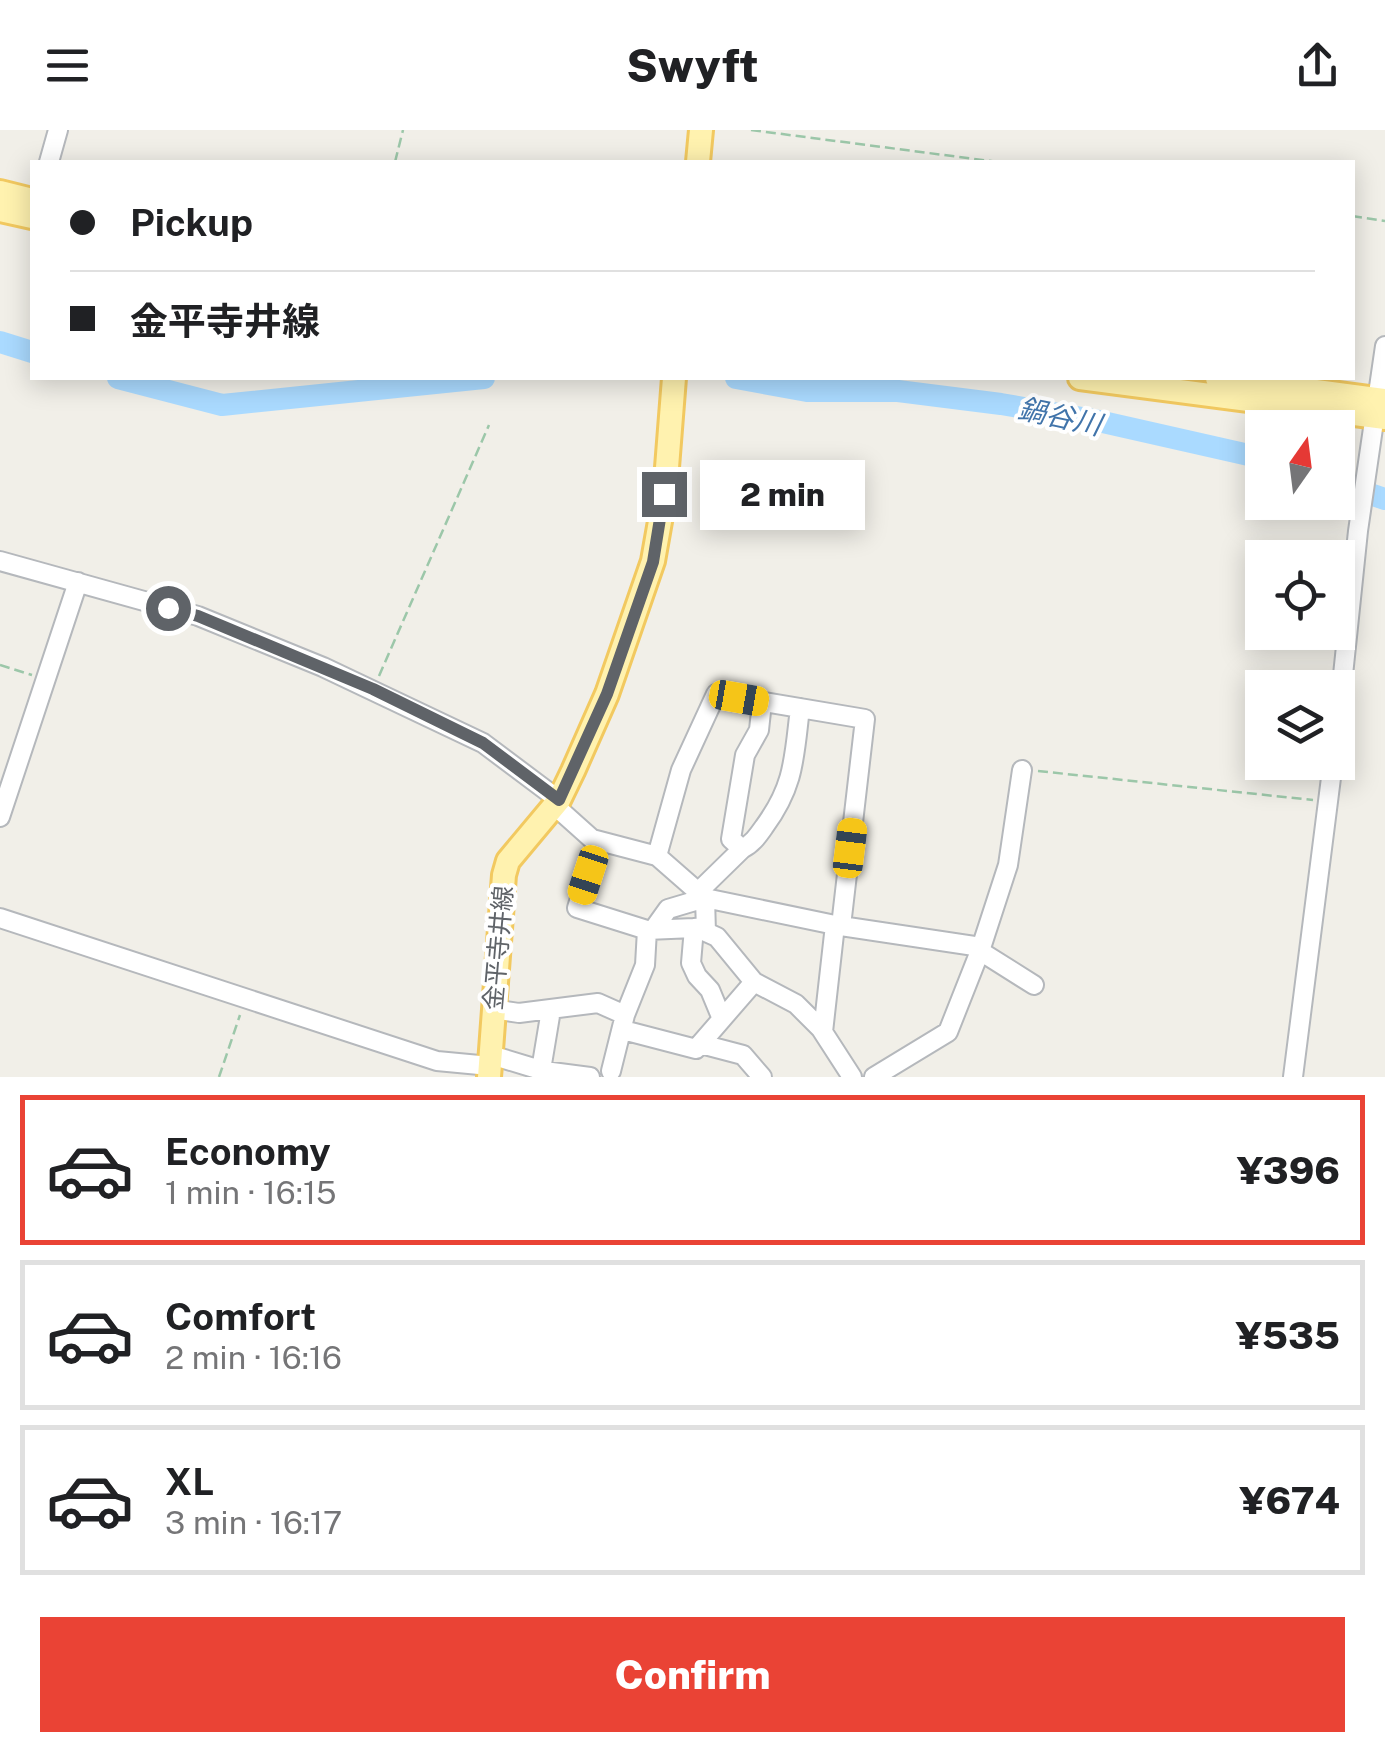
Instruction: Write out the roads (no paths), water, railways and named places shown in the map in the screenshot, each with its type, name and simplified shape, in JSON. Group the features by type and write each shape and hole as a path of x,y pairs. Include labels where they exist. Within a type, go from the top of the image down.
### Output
{"main road":[{"path":"698,160 701,130"},
{"path":"0,192 30,200"},
{"path":"0,210 30,218"},
{"name":"金平寺井線","path":"490,1066 504,875 508,862 556,803 607,694 653,562 664,494 674,380"},
{"path":"1099,380 1381,409"},
{"path":"1228,380 1381,409"}],"street":[{"path":"50,160 58,130"},
{"path":"1344,670 1358,532 1370,449 1381,409 1385,346"},
{"path":"0,561 198,616 373,689 483,743 598,842 657,856 701,895 838,925 981,949 1034,985"},
{"path":"0,817 78,582"},
{"path":"657,856 681,770 716,694 864,719 822,1032"},
{"path":"742,849 731,839 745,755 758,730 762,702"},
{"path":"0,918 437,1061 590,1077 610,1074 645,965 650,930 668,909 701,895 742,849 751,845 776,811 792,777 800,708"},
{"path":"874,1077 948,1032 1008,865 1022,770"},
{"path":"1293,1077 1332,780"},
{"path":"598,842 576,908 650,930 700,927 717,937 754,982 796,1004 822,1032 852,1077"},
{"path":"701,895 700,927 691,963 710,990 722,1019"},
{"path":"493,1010 519,1014 598,1003 624,1022 696,1049 754,982"},
{"path":"541,1070 550,1010"},
{"path":"701,1044 743,1055 762,1077"}],"waterway":[{"name":"鍋谷川","path":"0,342 30,351"},
{"name":"鍋谷川","path":"126,380 222,405 465,380"},
{"name":"鍋谷川","path":"747,380 807,391 898,391 1001,404 1094,420 1245,454"},
{"name":"鍋谷川","path":"1355,489 1385,499"}]}
